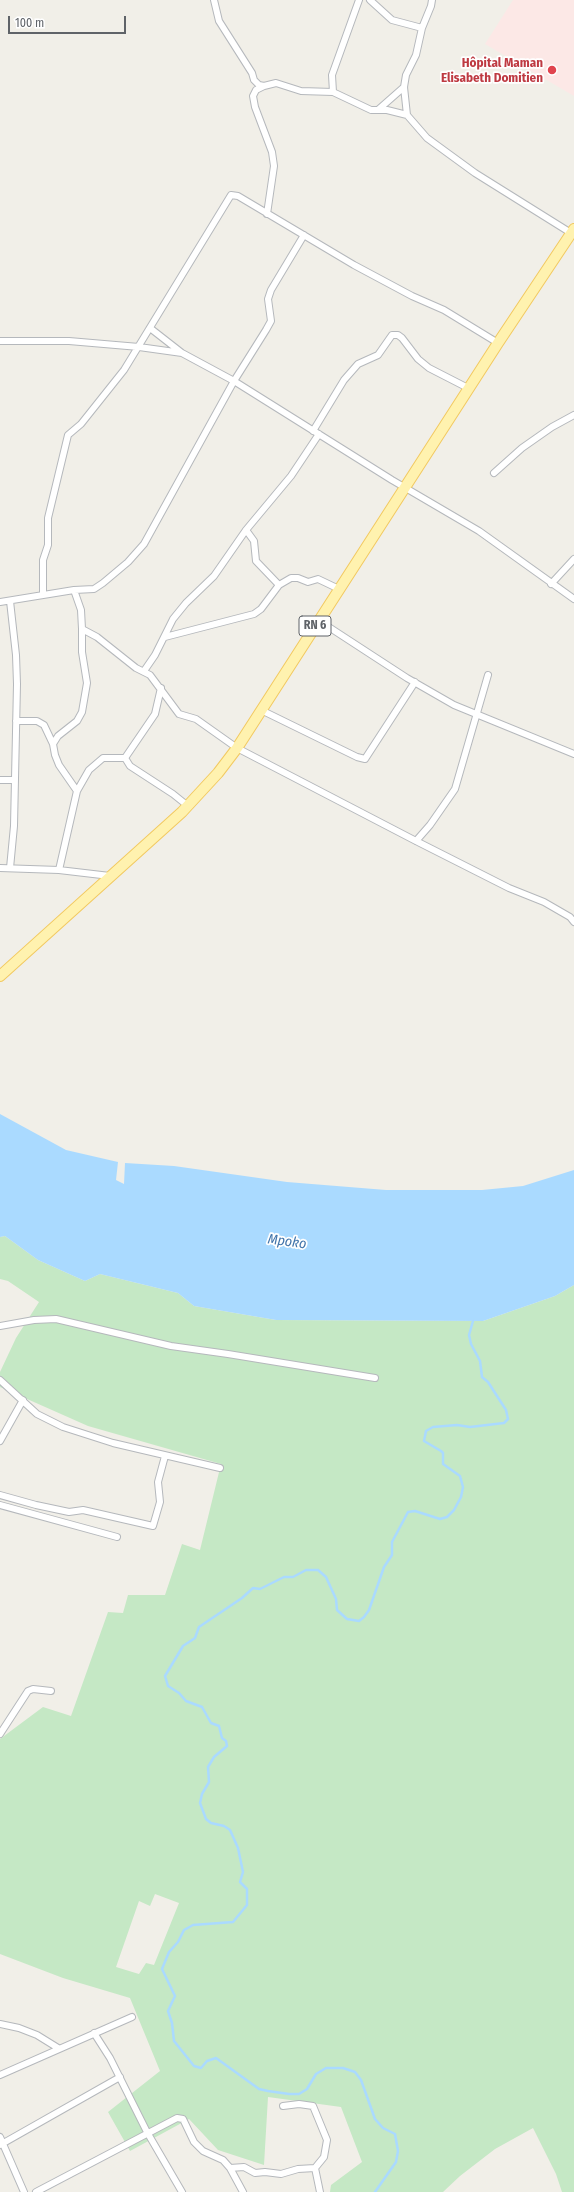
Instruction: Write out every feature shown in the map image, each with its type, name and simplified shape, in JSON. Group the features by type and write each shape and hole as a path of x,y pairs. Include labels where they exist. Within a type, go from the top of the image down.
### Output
{"main road":[{"name":"RN 6","path":"0,976 188,806 201,793 237,748 468,388 573,231"}],"street":[{"path":"214,0 219,21 252,74 254,80 264,86"},
{"path":"333,92 332,75 359,0"},
{"path":"370,0 392,20 422,28"},
{"path":"432,0 422,28 416,55 406,75 404,87 407,115 427,138 475,173 573,231"},
{"path":"267,214 274,166 272,152 255,106 253,96 256,90 276,83 301,90 333,92 371,110 379,109 407,115"},
{"path":"379,109 404,87"},
{"path":"43,594 43,560 48,545 48,518 68,435 81,424 101,400 139,347 231,195 238,196 412,296 444,310 498,343"},
{"path":"0,602 43,594 94,589 103,584 128,562 144,544 234,381 270,321 268,299 271,290 304,235"},
{"path":"150,328 182,353 234,381 316,433 479,531 574,599"},
{"path":"144,671 165,637 173,619 186,603 214,576 246,530 291,476 344,380 358,364 378,355 392,335 398,335 418,359 429,368 468,388"},
{"path":"0,341 69,341 139,347 182,353"},
{"path":"494,473 522,448 552,427 573,415"},
{"path":"246,530 254,541 256,561 278,585"},
{"path":"551,584 574,559"},
{"path":"165,637 180,635 254,614 261,609 278,585 291,578 298,578 308,582 318,579 339,589"},
{"path":"53,744 58,736 77,721 82,712 86,683 82,652 81,610 74,590"},
{"path":"10,600 16,655 14,826 10,868"},
{"path":"318,620 454,705 478,716 574,753"},
{"path":"82,630 91,633 109,645 120,656 144,671 161,688 169,703 179,714 196,719 237,748 416,841 509,888 544,902 570,917 574,922"},
{"path":"416,841 426,830 455,789 478,716 480,700 488,675"},
{"path":"261,710 357,757 365,759 415,682"},
{"path":"125,758 154,714 161,688"},
{"path":"16,721 37,721 44,725 53,744 54,755 59,766 77,791"},
{"path":"59,870 77,791 89,770 103,758 125,758"},
{"path":"125,758 130,766 174,794 188,806"},
{"path":"0,780 14,780"},
{"path":"0,868 59,870 110,876"},
{"path":"0,1326 34,1320 56,1319 171,1346 375,1378"},
{"path":"0,1380 37,1414 77,1432 165,1456 220,1468"},
{"path":"0,1441 23,1400"},
{"path":"0,1495 69,1512 82,1510 153,1526 160,1502 158,1482 165,1456"},
{"path":"0,1505 117,1537"},
{"path":"0,1732 28,1692 33,1689 51,1691"},
{"path":"0,2075 58,2048 132,2017"},
{"path":"0,2024 19,2028 37,2035 58,2048"},
{"path":"94,2033 120,2076 147,2132 182,2192"},
{"path":"2,2145 12,2137 120,2076"},
{"path":"230,2168 244,2167 255,2173 265,2172 281,2174 298,2169 315,2168 324,2157 327,2140 313,2106 299,2104 283,2106"},
{"path":"36,2192 47,2190 147,2132 177,2118 183,2119 194,2142 199,2147 212,2156 223,2160 230,2168 243,2192"},
{"path":"0,2137 2,2145 24,2192"},
{"path":"315,2168 320,2192"}],"shaded area":[{"name":"Hôpital Maman Elisabeth Domitien","path":"513,0 574,0 574,96 485,44"}],"green space":[{"path":"5,1236 38,1260 85,1281 100,1274 178,1293 194,1306 276,1320 483,1321 555,1296 574,1285 574,2192 562,2192 556,2174 533,2128 495,2149 460,2176 443,2192 330,2192 331,2185 362,2162 341,2107 268,2097 264,2165 218,2150 189,2119 130,2151 108,2112 160,2071 130,1998 63,1978 0,1954 0,1739 43,1707 71,1716 108,1612 123,1613 128,1595 165,1595 182,1544 200,1550 221,1464 88,1426 0,1387 0,1372 16,1338 39,1302 8,1281 0,1279 0,1237","holes":["155,1894 179,1903 154,1965 146,1963 139,1974 116,1967 139,1901 150,1906"]}],"water":[{"name":"Mpoko","path":"0,1114 66,1150 118,1162 116,1180 124,1184 125,1163 174,1166 287,1182 386,1190 482,1190 523,1186 574,1170 574,1285 555,1296 483,1321 276,1320 194,1306 178,1293 100,1274 85,1281 38,1260 5,1236 0,1237"}],"waterway":[{"path":"375,2192 396,2162 398,2151 395,2134 383,2128 375,2119 361,2080 355,2072 343,2068 326,2068 316,2074 307,2089 299,2094 268,2091 259,2089 216,2058 207,2061 201,2068 194,2066 174,2041 172,2023 168,2011 175,1996 162,1969 169,1952 178,1942 184,1930 193,1925 233,1922 247,1905 247,1889 240,1882 243,1872 238,1848 230,1830 224,1826 211,1823 206,1819 200,1803 202,1794 209,1782 208,1767 214,1757 227,1746 226,1741 222,1738 219,1726 211,1723 202,1707 186,1701 179,1693 168,1686 165,1676 183,1646 195,1638 199,1627 242,1598 253,1588 260,1589 284,1577 293,1577 306,1570 318,1570 326,1577 336,1599 337,1610 347,1619 359,1621 364,1617 369,1610 384,1567 392,1555 392,1542 408,1512 415,1511 440,1519 447,1517 454,1510 461,1497 463,1487 460,1476 443,1464 443,1453 441,1451 424,1441 426,1431 433,1427 457,1425 470,1427 504,1423 508,1419 506,1410 488,1382 482,1377 480,1361 471,1344 469,1335 473,1321"}],"place":[{"name":"Hôpital Maman Elisabeth Domitien","path":"552,70"}]}
